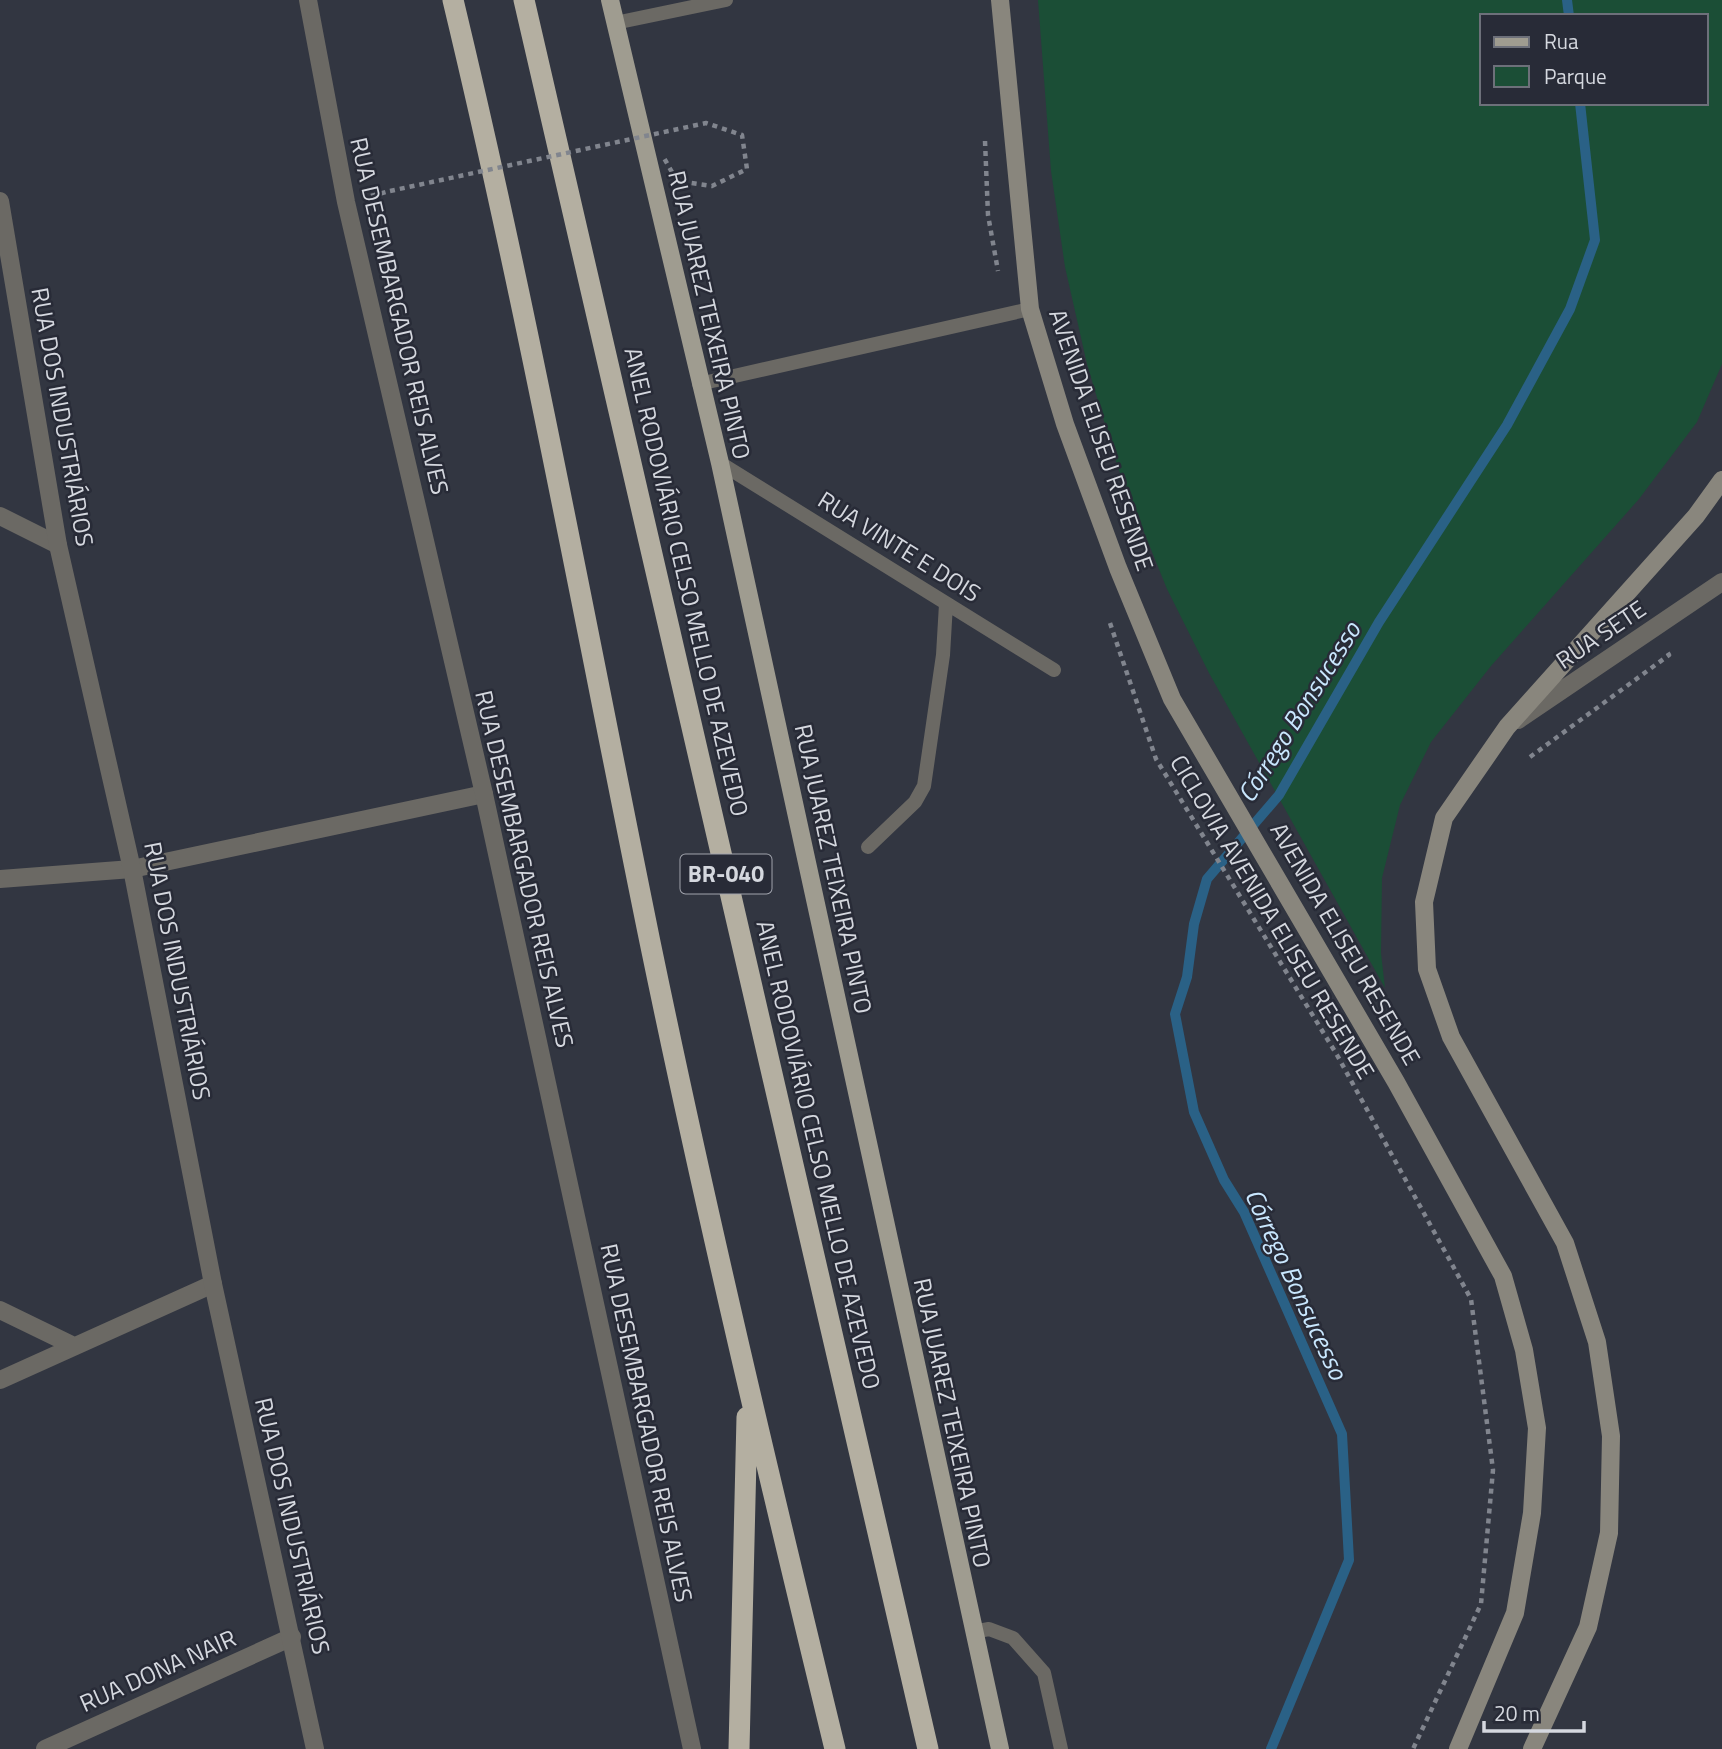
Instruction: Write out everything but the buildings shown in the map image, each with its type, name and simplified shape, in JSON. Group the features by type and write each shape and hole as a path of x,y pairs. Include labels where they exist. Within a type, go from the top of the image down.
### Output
{"highway":[{"path":"453,0 491,155 652,948 748,1387 835,1749"},
{"name":"ANEL RODOVIÁRIO CELSO MELLO DE AZEVEDO","path":"524,0 928,1749"},
{"path":"739,1749 748,1387"}],"main road":[{"name":"RUA JUAREZ TEIXEIRA PINTO","path":"610,0 699,384 720,463 1000,1749"},
{"name":"AVENIDA ELISEU RESENDE","path":"1000,0 1030,309 1069,437 1118,568 1172,699 1325,959 1503,1276 1526,1363 1537,1428 1532,1513 1515,1614 1458,1749"},
{"name":"AVENIDA ELISEU RESENDE","path":"1532,1749 1588,1628 1609,1533 1611,1436 1597,1342 1565,1242 1451,1037 1427,969 1424,902 1444,818 1507,727 1696,516 1722,480"}],"street":[{"name":"RUA DESEMBARGADOR REIS ALVES","path":"309,0 346,202 484,794 692,1749"},
{"name":"RUA DOS INDUSTRIÁRIOS","path":"0,201 58,545 132,869 213,1284 315,1749"},
{"path":"0,516 58,545"},
{"name":"RUA SETE","path":"1507,727 1722,582"},
{"path":"0,879 132,869 484,794"},
{"path":"0,1380 213,1284"},
{"path":"0,1310 74,1346"},
{"name":"RUA DONA NAIR","path":"44,1749 292,1637"}],"lane":[{"path":"615,23 726,0"},
{"path":"699,384 1030,309"},
{"name":"RUA VINTE E DOIS","path":"720,463 1054,670"},
{"path":"868,846 915,802 924,786 943,655 946,604"},
{"path":"973,1632 989,1629 1013,1638 1044,1673 1061,1749"}],"path":[{"path":"390,191 706,123 742,135 747,169 712,186 677,181 664,158"},
{"path":"985,134 988,215 1005,313"},
{"name":"CICLOVIA AVENIDA ELISEU RESENDE","path":"1107,615 1156,759 1337,1055 1471,1299 1493,1470 1481,1604 1413,1749"},
{"path":"1530,757 1669,655"}],"green space":[{"path":"1038,0 1722,0 1722,364 1697,422 1639,499 1491,666 1431,742 1400,805 1382,878 1381,953 1385,988 1209,673 1167,589 1118,468 1087,364 1065,267 1051,171"}],"waterway":[{"name":"Córrego Bonsucesso","path":"1567,0 1569,14"},
{"name":"Córrego Bonsucesso","path":"1271,1749 1349,1560 1342,1434 1244,1212 1224,1180 1194,1112 1175,1014 1187,977 1194,924 1207,879 1279,795 1379,622 1507,425 1570,309 1595,240 1580,105"}]}
